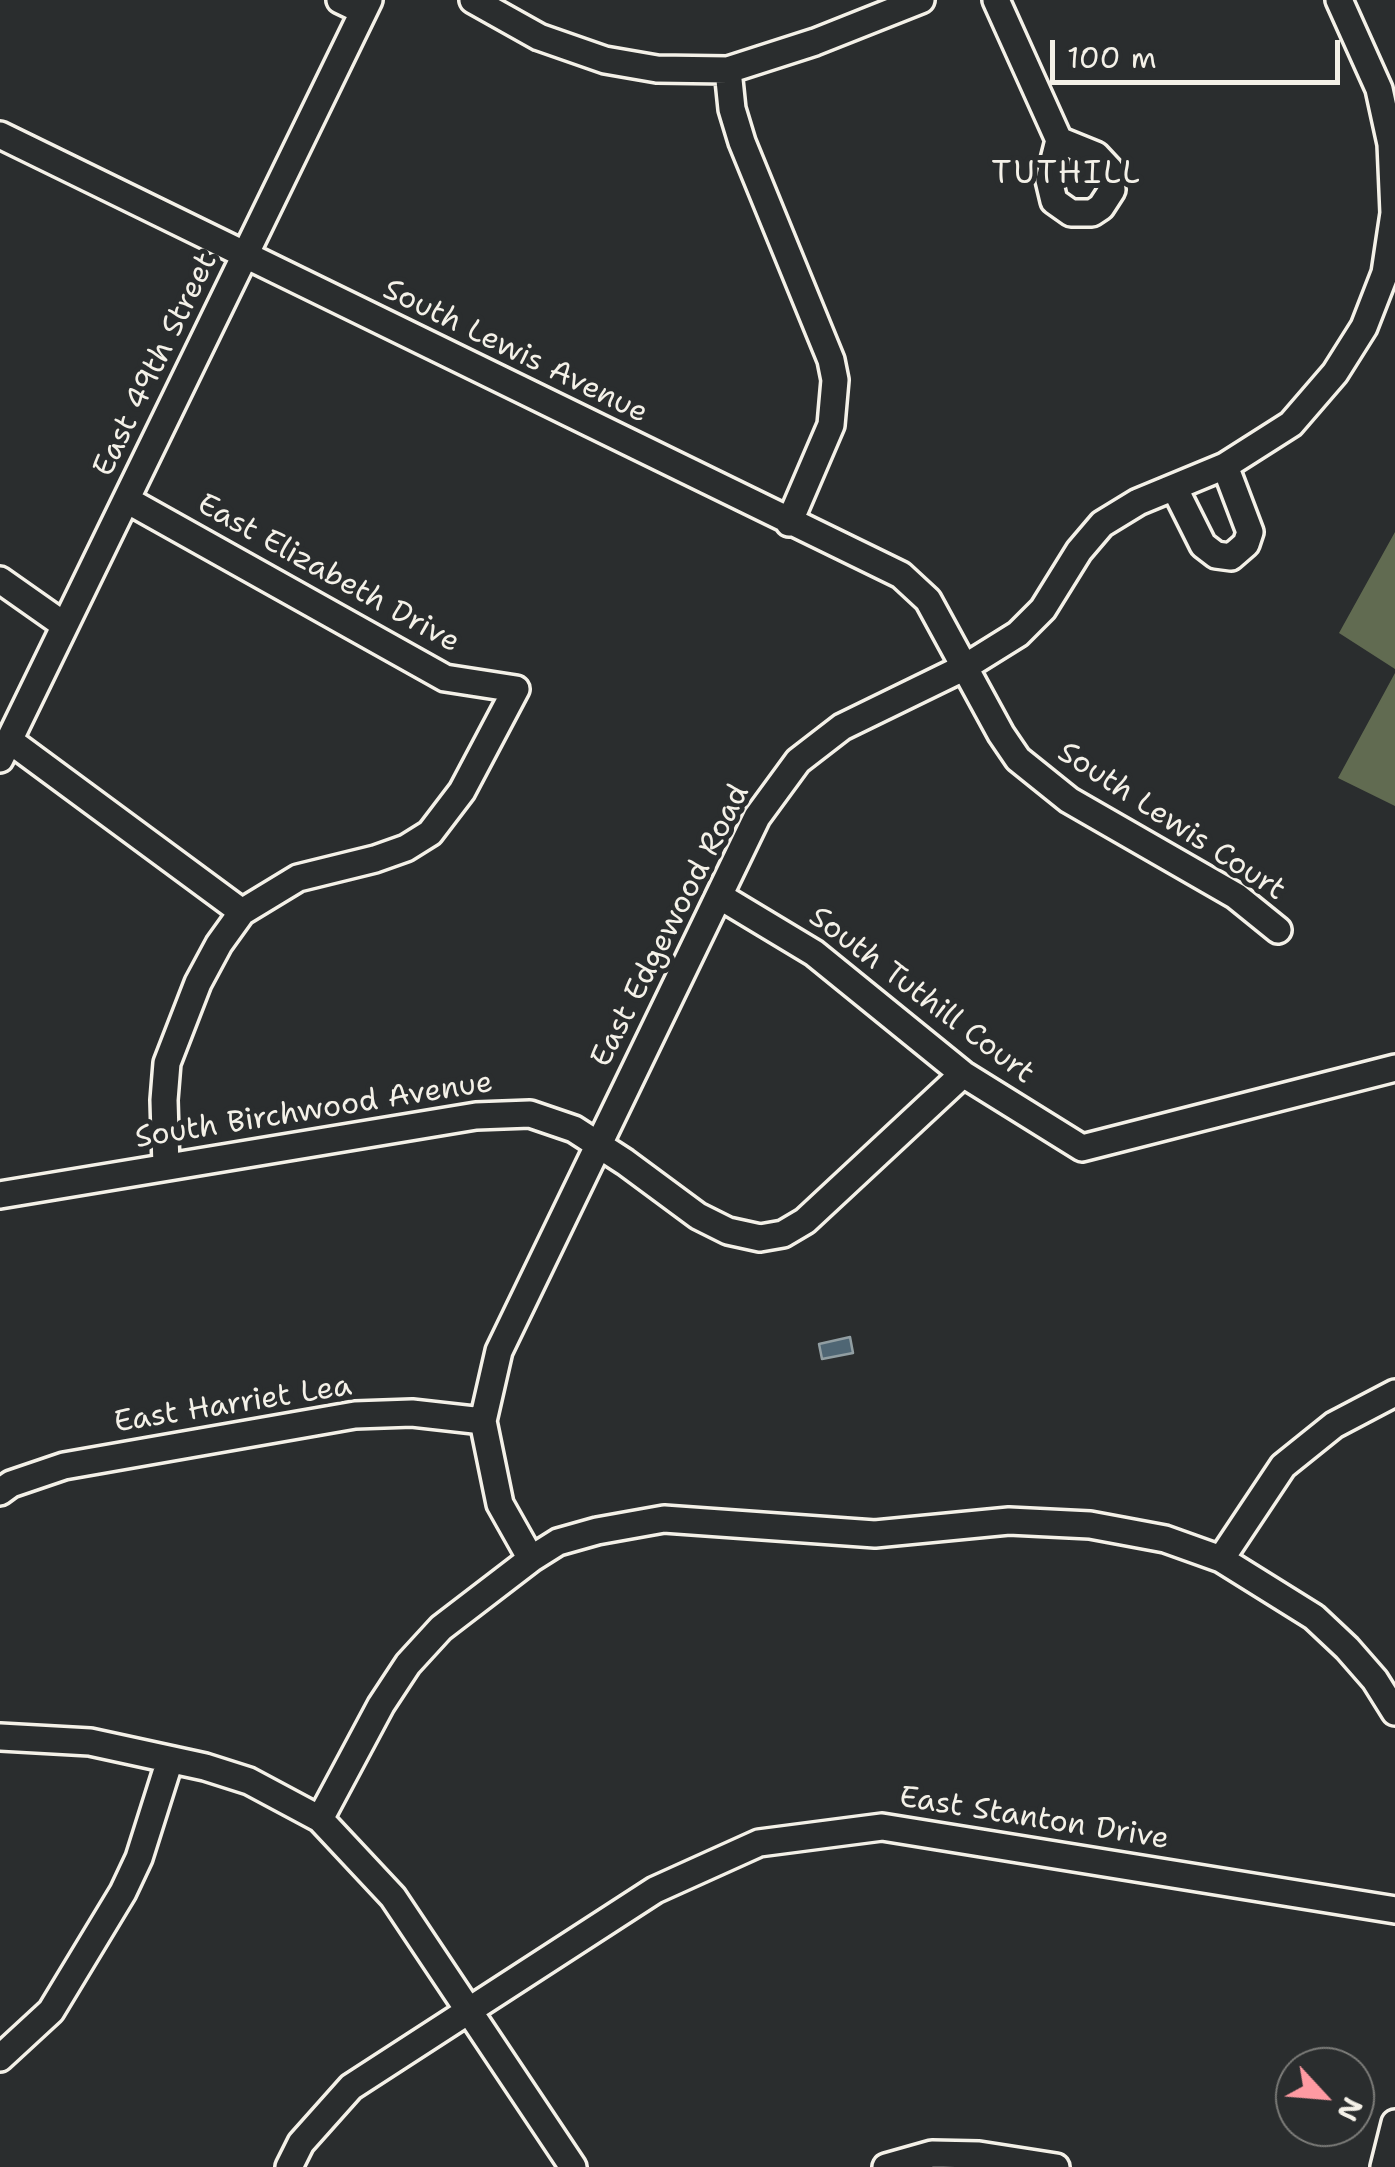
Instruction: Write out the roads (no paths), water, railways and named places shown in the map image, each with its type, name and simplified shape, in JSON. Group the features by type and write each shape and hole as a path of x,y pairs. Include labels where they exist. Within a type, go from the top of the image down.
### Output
{"street":[{"path":"473,0 539,37 605,60 658,69 728,70 815,42 921,0"},
{"path":"996,0 1059,140"},
{"name":"East Edgewood Road","path":"531,1559 500,1504 483,1421 489,1383 508,1327 757,817 798,761 842,727 965,666 1018,634 1043,609 1078,552 1102,524 1138,502 1225,466 1291,424 1335,374 1364,327 1385,272 1394,213 1391,144 1378,89 1340,0"},
{"name":"East 49th Street","path":"4,749 245,256 358,4"},
{"path":"728,70 732,109 742,142 831,360 835,380 831,425 790,523"},
{"name":"South Lewis Avenue","path":"0,135 902,575 928,600 965,666"},
{"path":"1176,489 1202,544 1216,555 1231,557 1246,544 1250,532 1225,466"},
{"name":"East Elizabeth Drive","path":"126,500 445,678 516,689 462,791 430,833 406,848 376,859 298,878 242,912 218,944 198,983 168,1063 164,1100 166,1167"},
{"path":"0,580 64,625"},
{"name":"South Lewis Court","path":"965,666 1018,759 1043,781 1069,800 1236,896 1278,930"},
{"path":"4,749 242,912"},
{"name":"South Tuthill Court","path":"721,897 814,954 963,1074 1082,1148 1395,1068"},
{"name":"South Birchwood Avenue","path":"0,1195 504,1112 550,1118 597,1143 698,1216 728,1231 760,1238 783,1234 805,1220 963,1074"},
{"path":"1221,1560 1283,1466 1334,1425 1395,1393"},
{"name":"East Harriet Lea","path":"0,1492 11,1484 64,1466 355,1415 412,1413 483,1421"},
{"path":"320,1818 381,1705 408,1664 442,1628 558,1542 664,1519 875,1534 1009,1521 1090,1525 1165,1539 1221,1560 1314,1617 1348,1648 1395,1712"},
{"path":"0,1737 90,1742 206,1767 249,1781 320,1818 393,1897 573,2167"},
{"path":"0,2058 52,2011 123,1892 170,1760"},
{"name":"East Stanton Drive","path":"288,2167 301,2143 351,2087 656,1890 759,1843 882,1827 1395,1910"},
{"path":"1384,2167 1395,2123"},
{"path":"886,2167 932,2154 979,2155 1056,2167"}],"water":[{"path":"850,1337 853,1353 822,1359 819,1344"}],"district":[{"name":"TUTHILL","path":"1067,175"}]}
